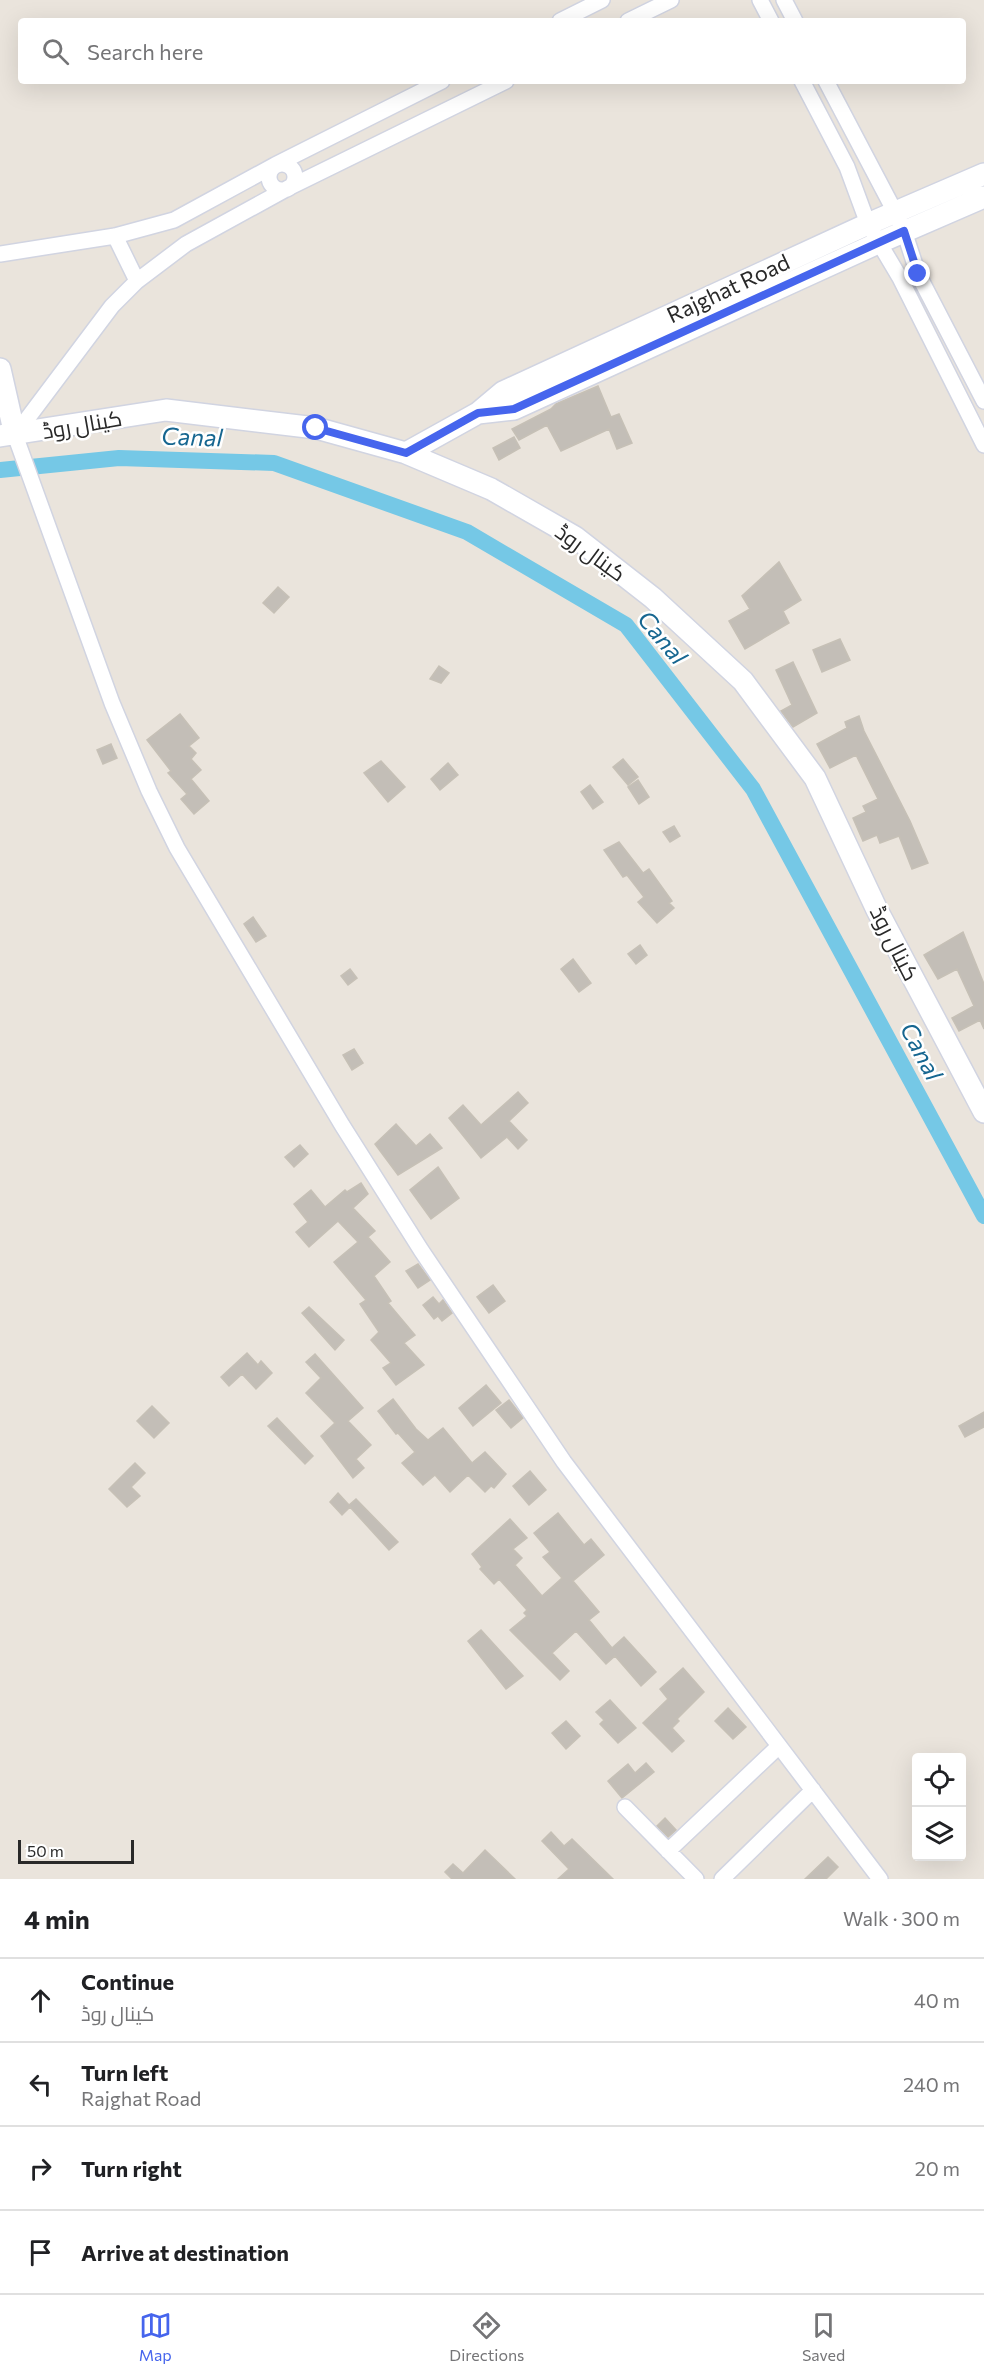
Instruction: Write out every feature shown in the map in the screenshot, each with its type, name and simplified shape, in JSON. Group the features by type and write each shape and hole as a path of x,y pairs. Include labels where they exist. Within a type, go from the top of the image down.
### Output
{"street":[{"path":"566,18 602,0"},
{"path":"634,18 671,0"},
{"path":"760,0 769,18"},
{"path":"784,0 793,18"},
{"path":"0,254 115,236 174,220 275,165 436,84"},
{"path":"11,441 112,306 137,281 186,244 288,188 500,84"},
{"path":"804,84 847,167 868,224 900,279 984,445"},
{"path":"828,84 895,212 904,231 918,274 984,401"},
{"path":"275,165 285,164 293,170 295,180 288,188"},
{"name":"Rajghat Road","path":"406,453 478,413 503,392 868,224 984,174"},
{"name":"Rajghat Road","path":"478,413 514,409 904,231 984,197"},
{"path":"174,220 186,244"},
{"path":"115,236 137,281"},
{"path":"923,326 941,317"},
{"path":"0,369 11,441 57,550 112,703 149,791 177,848 342,1125 421,1250 564,1462 880,1879"},
{"name":"کینال روڈ","path":"11,441 166,410 316,428 406,453 491,489 575,537 653,598 743,681 815,778 877,910 984,1112"},
{"path":"668,1851 779,1746"},
{"path":"722,1879 813,1790"},
{"path":"625,1807 696,1879"}],"building":[{"path":"598,386 611,417 619,414 632,443 617,449 609,429 561,451 547,425 519,440 512,429 551,409 556,404"},
{"path":"514,437 520,448 499,460 493,448"},
{"path":"779,562 801,600 783,611 789,623 745,649 729,621 750,609 742,596"},
{"path":"278,587 289,597 274,613 263,603"},
{"path":"840,639 850,660 822,672 813,650"},
{"path":"793,662 817,713 793,727 781,711 792,705 776,670"},
{"path":"439,666 449,673 441,683 430,679"},
{"path":"180,714 199,738 189,746 196,753 191,759 201,770 191,779 209,801 194,814 181,799 187,794 168,773 171,771 147,740"},
{"path":"859,716 864,731 910,821 928,863 912,869 899,836 880,843 877,835 863,841 853,818 866,812 863,806 878,799 856,755 830,768 817,744 847,728 845,722"},
{"path":"111,744 117,758 103,764 97,750"},
{"path":"623,759 638,777 628,785 613,767"},
{"path":"381,761 405,787 388,802 364,773"},
{"path":"448,763 458,775 440,790 431,779"},
{"path":"638,780 649,797 639,804 628,787"},
{"path":"590,785 603,802 593,809 581,792"},
{"path":"674,826 680,836 670,842 663,832"},
{"path":"619,842 643,873 649,869 672,901 669,903 674,908 657,923 638,902 644,897 627,875 623,877 604,850"},
{"path":"253,917 266,936 256,942 244,924"},
{"path":"963,932 984,984 984,1029 980,1020 959,1031 952,1018 974,1006 957,969 938,979 924,955"},
{"path":"640,945 647,955 636,964 628,954"},
{"path":"573,959 591,983 579,992 561,969"},
{"path":"350,969 357,978 348,985 341,976"},
{"path":"354,1049 363,1063 352,1070 343,1055"},
{"path":"518,1092 528,1103 509,1121 527,1140 518,1149 507,1137 481,1158 449,1118 463,1105 481,1125"},
{"path":"396,1124 416,1146 430,1134 442,1148 398,1175 375,1144"},
{"path":"300,1145 308,1154 294,1167 285,1157"},
{"path":"438,1167 459,1198 431,1219 410,1190"},
{"path":"361,1183 368,1194 353,1208 375,1231 368,1237 390,1262 374,1276 391,1301 388,1303 415,1335 404,1343 424,1365 396,1385 383,1368 391,1363 371,1340 379,1332 360,1304 366,1300 334,1262 358,1242 338,1221 309,1247 296,1232 308,1222 294,1204 311,1190 325,1207 345,1190 347,1192"},
{"path":"418,1264 430,1280 418,1288 406,1271"},
{"path":"493,1285 505,1301 489,1313 477,1297"},
{"path":"433,1297 439,1304 443,1300 452,1313 442,1321 438,1316 434,1319 423,1305"},
{"path":"309,1307 344,1340 335,1350 302,1313"},
{"path":"247,1353 258,1365 261,1361 272,1373 256,1389 242,1374 229,1386 221,1377"},
{"path":"315,1354 363,1408 348,1421 371,1445 356,1459 364,1468 353,1478 321,1436 335,1423 306,1393 321,1378 306,1362"},
{"path":"486,1385 501,1403 473,1426 459,1408"},
{"path":"393,1399 416,1429 428,1440 443,1428 472,1463 485,1452 506,1474 494,1488 491,1486 485,1492 468,1475 450,1492 435,1475 423,1485 402,1463 415,1452 398,1433 396,1434 378,1411"},
{"path":"509,1400 523,1418 511,1428 496,1410"},
{"path":"152,1406 169,1423 154,1438 137,1421"},
{"path":"984,1412 984,1427 965,1437 959,1426"},
{"path":"277,1418 313,1456 305,1464 268,1426"},
{"path":"135,1463 145,1473 131,1487 140,1496 127,1507 109,1489"},
{"path":"530,1471 546,1490 529,1505 513,1486"},
{"path":"338,1493 349,1505 356,1499 398,1542 389,1550 350,1507 342,1515 330,1502"},
{"path":"558,1513 584,1545 591,1539 604,1555 573,1581 599,1612 589,1620 612,1648 624,1637 656,1672 641,1686 615,1656 606,1664 576,1631 552,1653 569,1671 560,1680 510,1630 527,1616 524,1613 527,1610 499,1579 494,1584 480,1569 482,1567 472,1554 510,1519 527,1538 513,1549 522,1558 515,1565 542,1596 562,1578 543,1557 550,1552 534,1533"},
{"path":"481,1630 523,1676 506,1689 468,1641"},
{"path":"683,1668 704,1692 677,1719 679,1721 672,1728 684,1741 672,1752 643,1723 668,1699 660,1689"},
{"path":"610,1700 636,1728 618,1743 600,1724 604,1720 596,1712"},
{"path":"728,1708 746,1727 733,1739 715,1721"},
{"path":"566,1721 580,1736 566,1749 552,1733"},
{"path":"646,1763 654,1772 622,1798 608,1781 628,1764 635,1773"},
{"path":"665,1818 676,1830 668,1837 657,1826"},
{"path":"551,1832 564,1846 572,1839 613,1879 558,1879 569,1869 542,1841"},
{"path":"485,1850 515,1879 452,1879 445,1872 453,1864 463,1873"},
{"path":"828,1857 838,1867 826,1879 805,1879"}],"waterway":[{"name":"Canal","path":"0,470 119,458 274,463 467,532 626,625 753,789 984,1216"}],"route":[{"path":"316,428 406,453 478,413 514,409 904,231 918,274"}]}
